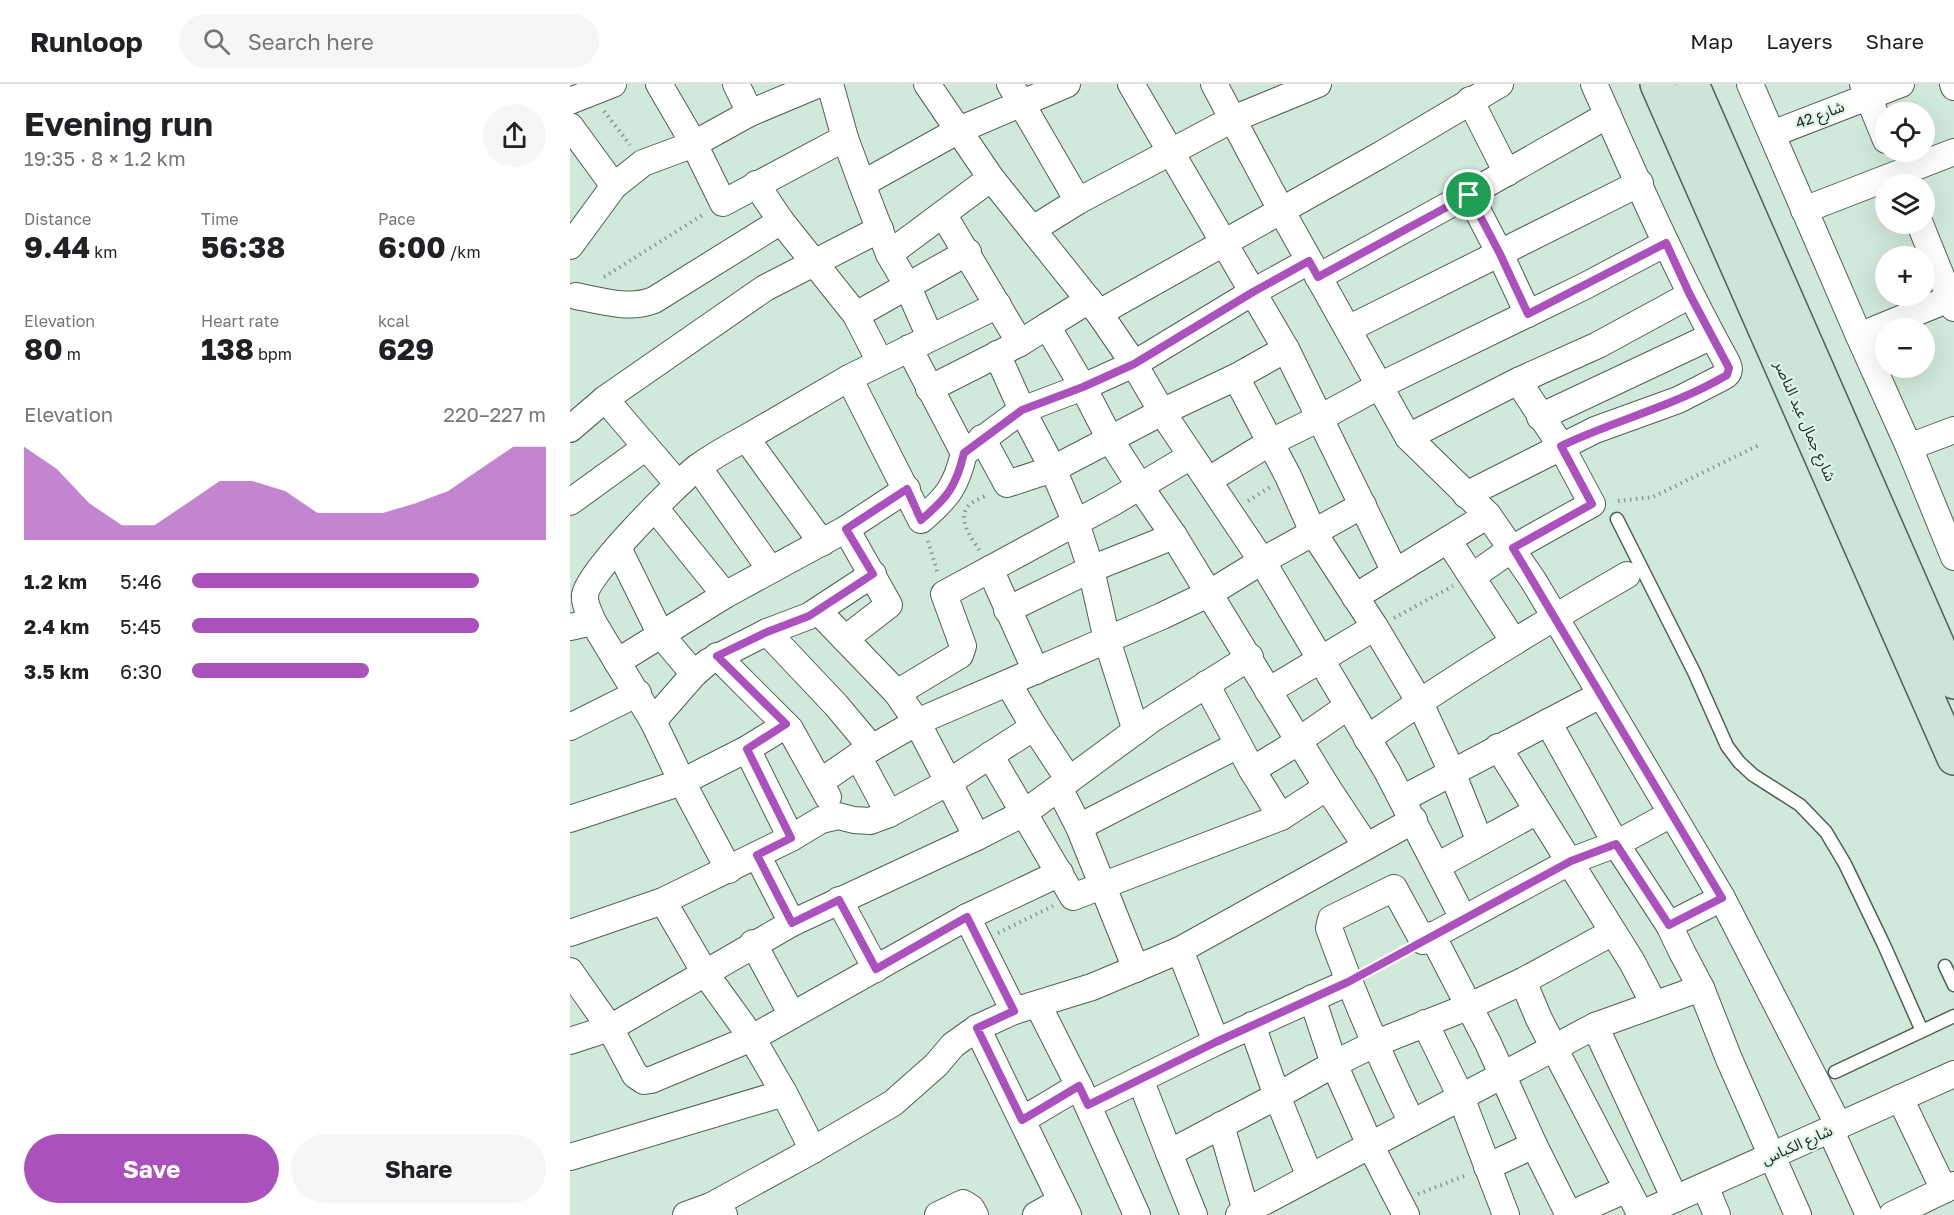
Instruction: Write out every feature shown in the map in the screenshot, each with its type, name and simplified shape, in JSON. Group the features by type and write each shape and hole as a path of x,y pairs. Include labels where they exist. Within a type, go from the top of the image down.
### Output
{"main road":[{"name":"شارع جمال عبد الناصر","path":"1657,84 1954,758"},
{"name":"شارع جمال عبد الناصر","path":"1692,84 1954,682"}],"street":[{"path":"659,84 694,144 723,203 845,138"},
{"path":"736,84 750,113"},
{"path":"570,246 614,186 643,163 694,144 750,113 819,84"},
{"path":"830,84 845,138 862,184 889,254 907,285 929,389 948,420 1007,484 1053,469 1111,441 1162,412 1236,377 1286,349"},
{"path":"927,84 991,178 1094,306 1262,561 1408,810 1463,918"},
{"path":"862,184 959,130 1016,94 1067,84"},
{"path":"1131,84 1286,349 1395,572"},
{"path":"1214,84 1281,210 1408,437 1488,515 1513,548 1722,898 1835,1127 1869,1215"},
{"path":"1033,229 1078,201 1233,119 1278,92 1318,84"},
{"path":"929,389 1047,326 1094,306 1224,242 1382,154 1500,84"},
{"path":"1466,495 1595,430 1678,400 1727,375 1729,368 1690,295 1594,84"},
{"path":"1750,84 1858,336 1948,526 1954,556"},
{"name":"شارع 42","path":"1772,134 1866,90 1901,84"},
{"path":"1866,90 1875,112"},
{"path":"1016,94 1078,201"},
{"path":"1470,100 1507,173"},
{"path":"849,378 921,520 944,501 973,446 1022,410 1083,387 1134,364 1253,292 1314,269 1469,195 1608,115"},
{"path":"574,141 614,186"},
{"path":"1804,210 1898,170 1954,152"},
{"path":"889,254 991,178"},
{"path":"1348,329 1640,183"},
{"path":"756,184 813,262 856,315 880,362"},
{"path":"1469,195 1528,314"},
{"path":"943,214 968,252 1020,342"},
{"path":"572,292 624,305 642,305 654,300 781,220"},
{"path":"570,429 605,399 765,288 880,229"},
{"path":"1858,336 1953,301 1924,234"},
{"path":"1209,480 1269,443 1666,243"},
{"path":"856,315 968,252"},
{"path":"1408,437 1518,381 1598,345 1690,295"},
{"path":"729,870 638,693 617,662 581,624 586,592 590,582 618,548 678,484 714,456 849,378 998,305"},
{"path":"1047,326 1111,441 1210,593 1298,740 1366,846"},
{"path":"1540,417 1712,336"},
{"path":"997,354 1022,410 1053,469 1076,523 1091,569 1107,640 1136,731"},
{"path":"1236,377 1288,476 1313,532 1375,627 1419,701 1452,772 1480,842"},
{"path":"1473,576 1513,548 1592,504 1561,446 1518,381"},
{"path":"605,399 678,484"},
{"path":"1909,447 1954,430"},
{"path":"746,438 822,543"},
{"path":"570,502 646,447"},
{"path":"897,693 960,655 963,646 944,594 1076,523 1191,456"},
{"path":"698,468 770,569"},
{"path":"617,662 725,595 846,529 907,489"},
{"path":"820,782 865,752 917,722 1210,593 1262,561 1363,505"},
{"path":"655,508 725,595"},
{"path":"1355,597 1488,515"},
{"path":"844,639 889,605 846,529"},
{"path":"1007,610 1091,569 1174,536"},
{"path":"1448,540 1514,642"},
{"path":"618,548 661,635 694,674"},
{"path":"990,569 1036,671"},
{"path":"653,721 694,674 717,656 818,611 873,574"},
{"path":"1367,739 1419,701 1555,616 1628,575"},
{"path":"818,611 897,693 917,722 977,837"},
{"path":"1268,691 1375,627"},
{"path":"767,632 836,705 865,752 889,814"},
{"path":"717,656 793,733 838,816"},
{"path":"570,1041 610,1028 753,943 1024,813 1136,731 1250,657"},
{"path":"1008,682 1064,784 1136,969"},
{"path":"1206,684 1252,770 1281,817"},
{"path":"570,727 638,693"},
{"path":"686,1215 718,1211 893,1102 936,1065 958,1041 977,1028 1014,1011 1038,1005 1136,969 1180,950 1284,894 1366,846 1452,772 1600,695"},
{"path":"1252,770 1347,707"},
{"path":"1548,722 1616,844 1669,925 1701,988 1729,1059 1798,1215"},
{"path":"570,819 682,782 747,749 786,724"},
{"path":"570,933 663,901 729,870 821,820 838,816 870,821 889,814 949,782 1034,727"},
{"path":"1079,827 1238,745"},
{"path":"1498,747 1571,861 1632,962 1654,1004"},
{"path":"747,749 791,838"},
{"path":"990,755 1072,897 1281,817 1327,787"},
{"path":"1437,866 1537,811"},
{"path":"1427,938 1571,861 1616,844 1671,814"},
{"path":"757,855 792,923"},
{"path":"570,971 610,1028 634,1075 644,1081 651,1080 752,1038 967,917 1060,873"},
{"path":"1412,1123 1374,1044 1348,982 1328,925 1331,919 1394,888 1470,1006 1569,1215 1627,1190"},
{"path":"1669,925 1722,898"},
{"path":"839,900 876,969"},
{"path":"663,901 705,973 752,1038 813,1150"},
{"path":"967,917 1014,1011"},
{"path":"1169,1153 1374,1044 1470,1006 1523,981 1613,932"},
{"path":"753,943 792,1015"},
{"path":"1180,950 1216,1042"},
{"path":"1523,981 1554,1048 1640,1215"},
{"path":"1022,1120 1083,1096 1140,1079 1348,982"},
{"path":"1221,1125 1244,1214 1595,1026 1701,988"},
{"path":"1312,998 1334,1064 1370,1145 1404,1210"},
{"path":"1038,1005 1083,1096 1136,1215"},
{"path":"1425,1023 1461,1097 1506,1215"},
{"path":"1252,1025 1277,1096 1310,1177"},
{"path":"1595,1026 1675,1199"},
{"path":"977,1028 1065,1208 1036,1215"},
{"name":"شارع الكباس","path":"1640,1215 1954,1074"},
{"path":"1140,1079 1194,1215"},
{"path":"570,1157 784,1093"},
{"path":"1900,1098 1949,1188 1903,1212"},
{"path":"1487,1167 1534,1145"},
{"path":"1705,1186 1717,1215"},
{"path":"938,1215 963,1203 971,1208 975,1215"}],"lane":[{"path":"1617,519 1694,672 1727,746 1753,775 1800,805 1826,832 1845,864 1879,934 1922,1031"},
{"path":"1945,966 1954,986"},
{"path":"1835,1072 1954,1016"}],"path":[{"path":"591,93 643,163"},
{"path":"572,292 723,203"},
{"path":"1592,504 1653,497 1761,444"},
{"path":"1230,512 1288,476"},
{"path":"990,569 965,527 964,515 969,505 1007,484"},
{"path":"921,520 944,594"},
{"path":"1375,627 1473,576"},
{"path":"979,942 1072,897"},
{"path":"1348,982 1427,938"},
{"path":"1404,1210 1422,1191 1487,1167"}],"route":[{"path":"1469,195 1528,314 1666,243 1690,295 1729,368 1727,375 1678,400 1595,430 1561,446 1592,504 1513,548 1722,898 1669,925 1616,844 1571,861 1522,886 1348,982 1216,1042 1088,1105 1079,1086 1022,1120 977,1028 1014,1011 967,917 876,969 839,900 792,923 757,855 791,838 747,749 786,724 717,656 767,632 809,616 873,574 846,529 907,489 921,520 944,501 960,472 964,453 1022,410 1083,387 1134,364 1309,261 1318,277 1469,195"}]}
